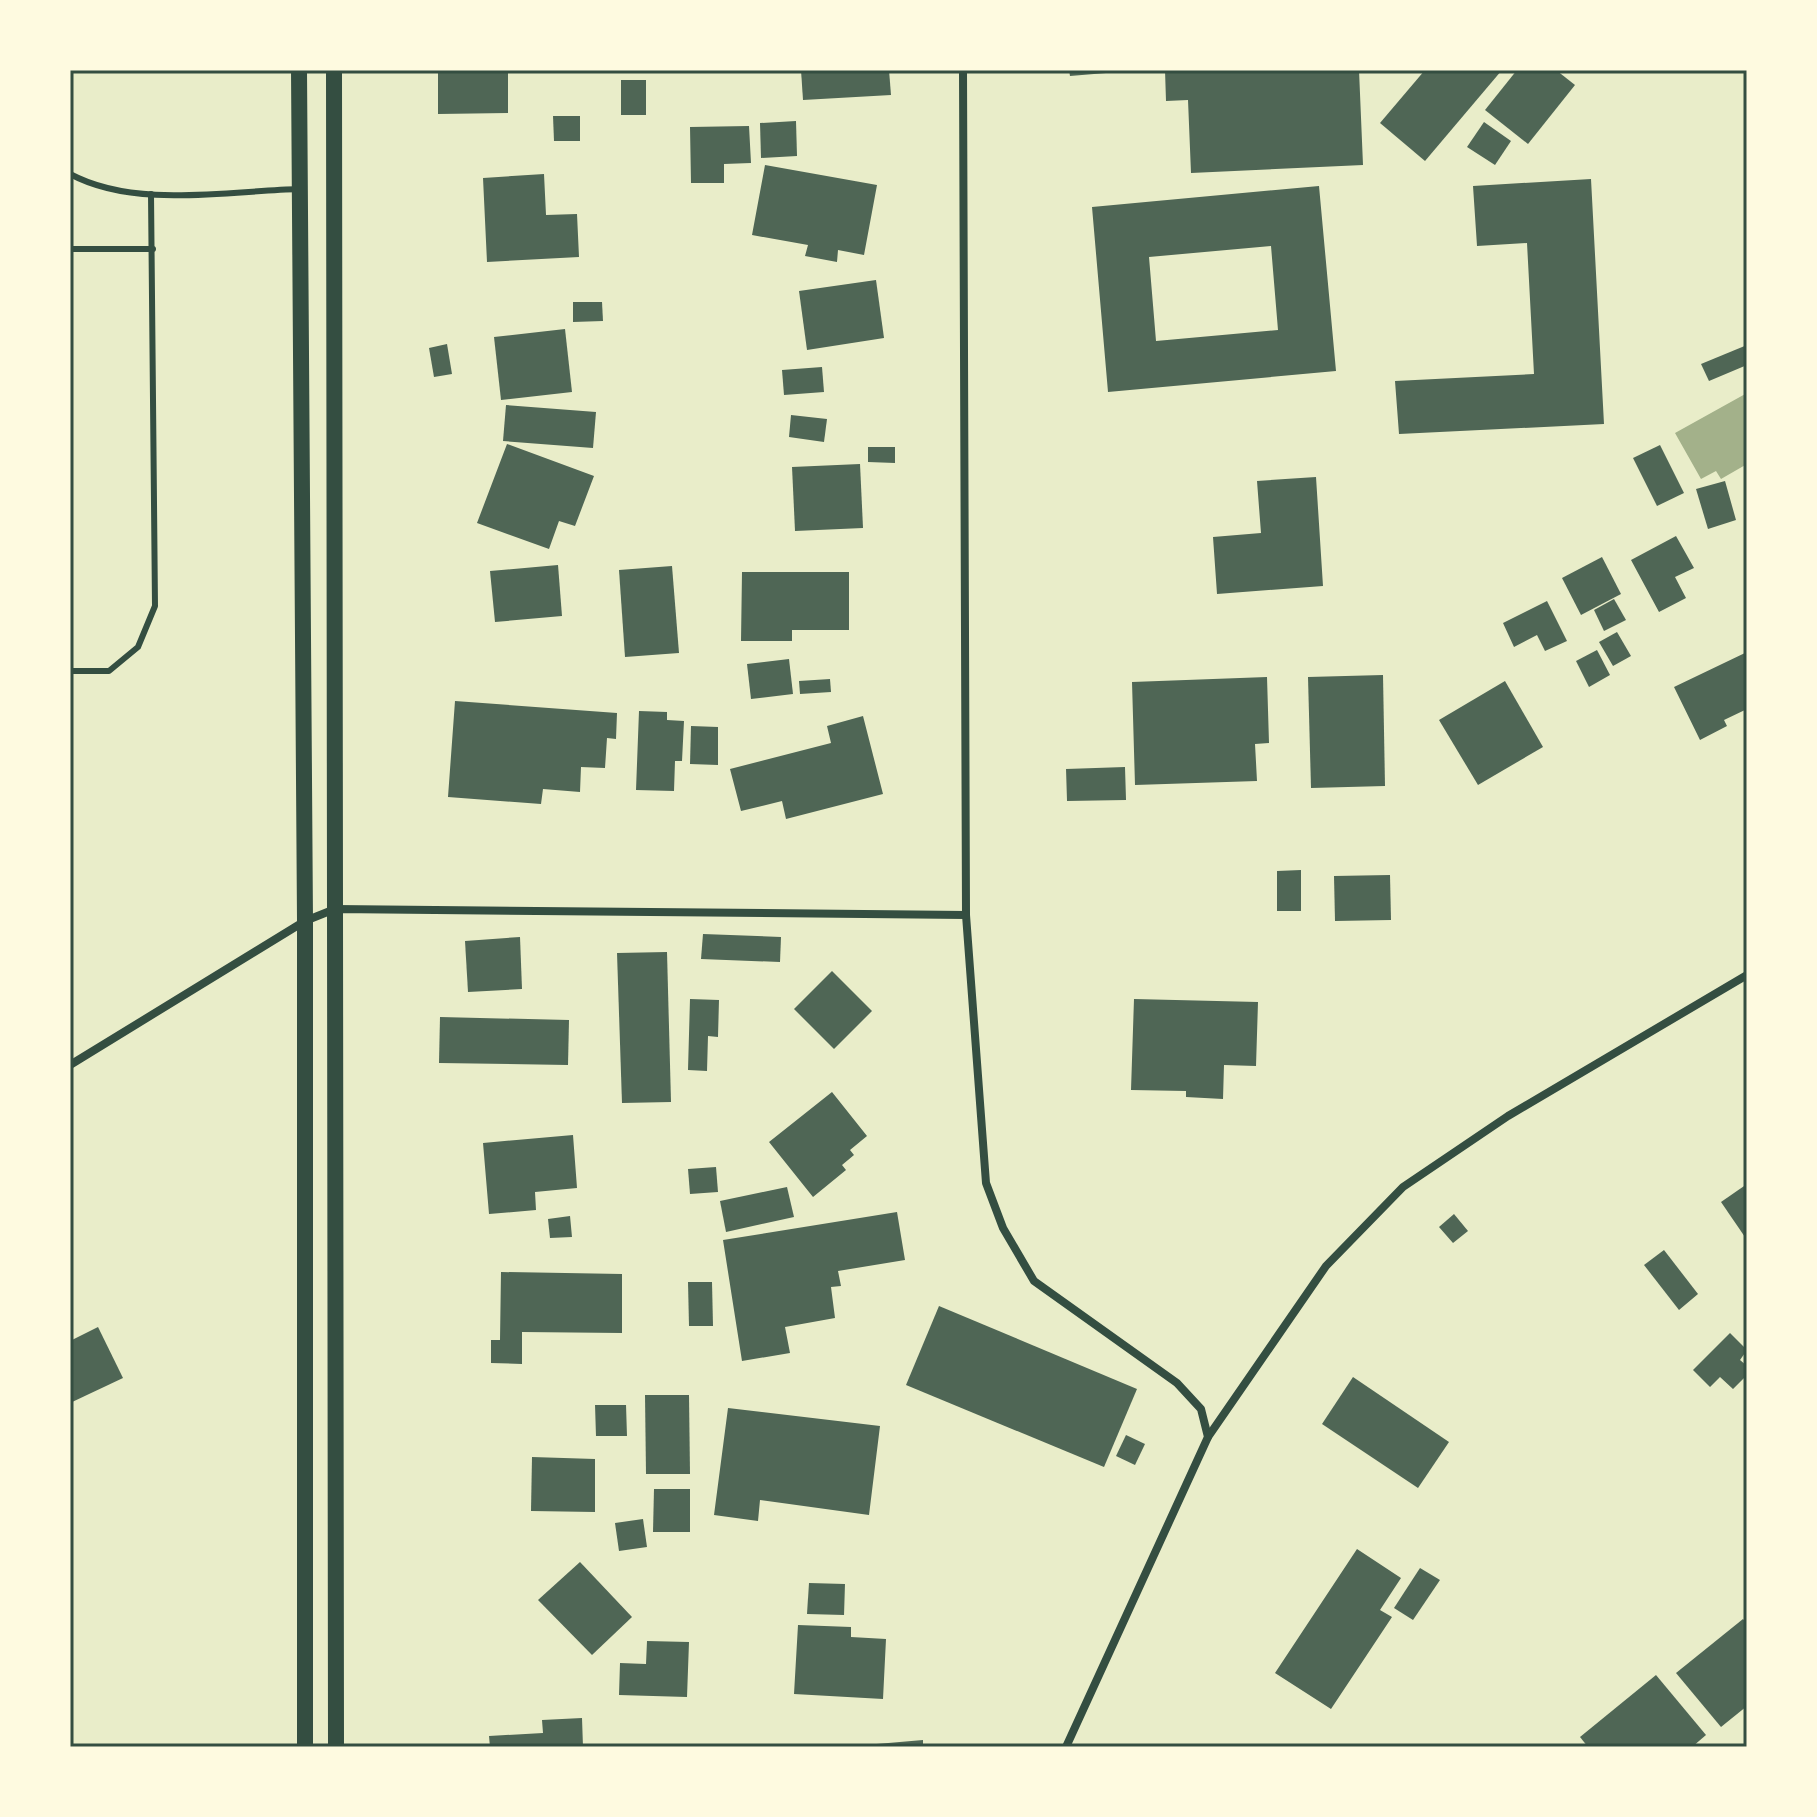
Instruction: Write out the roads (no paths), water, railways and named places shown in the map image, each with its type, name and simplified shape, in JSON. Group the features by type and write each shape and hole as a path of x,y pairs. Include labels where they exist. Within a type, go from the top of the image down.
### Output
{"main road":[{"path":"299,70 305,921 305,1747"},
{"path":"334,70 336,1747"}],"street":[{"path":"963,70 966,915 986,1183 1003,1228 1034,1281 1177,1383 1201,1409 1208,1437"},
{"path":"70,1065 305,921 335,909 966,915"},
{"path":"1066,1747 1208,1437 1326,1266 1403,1187 1508,1116 1747,975"}],"lane":[{"path":"70,174 92,186 151,194 300,189"},
{"path":"70,671 109,671 138,647 155,606 151,194"},
{"path":"70,249 153,249"}]}
